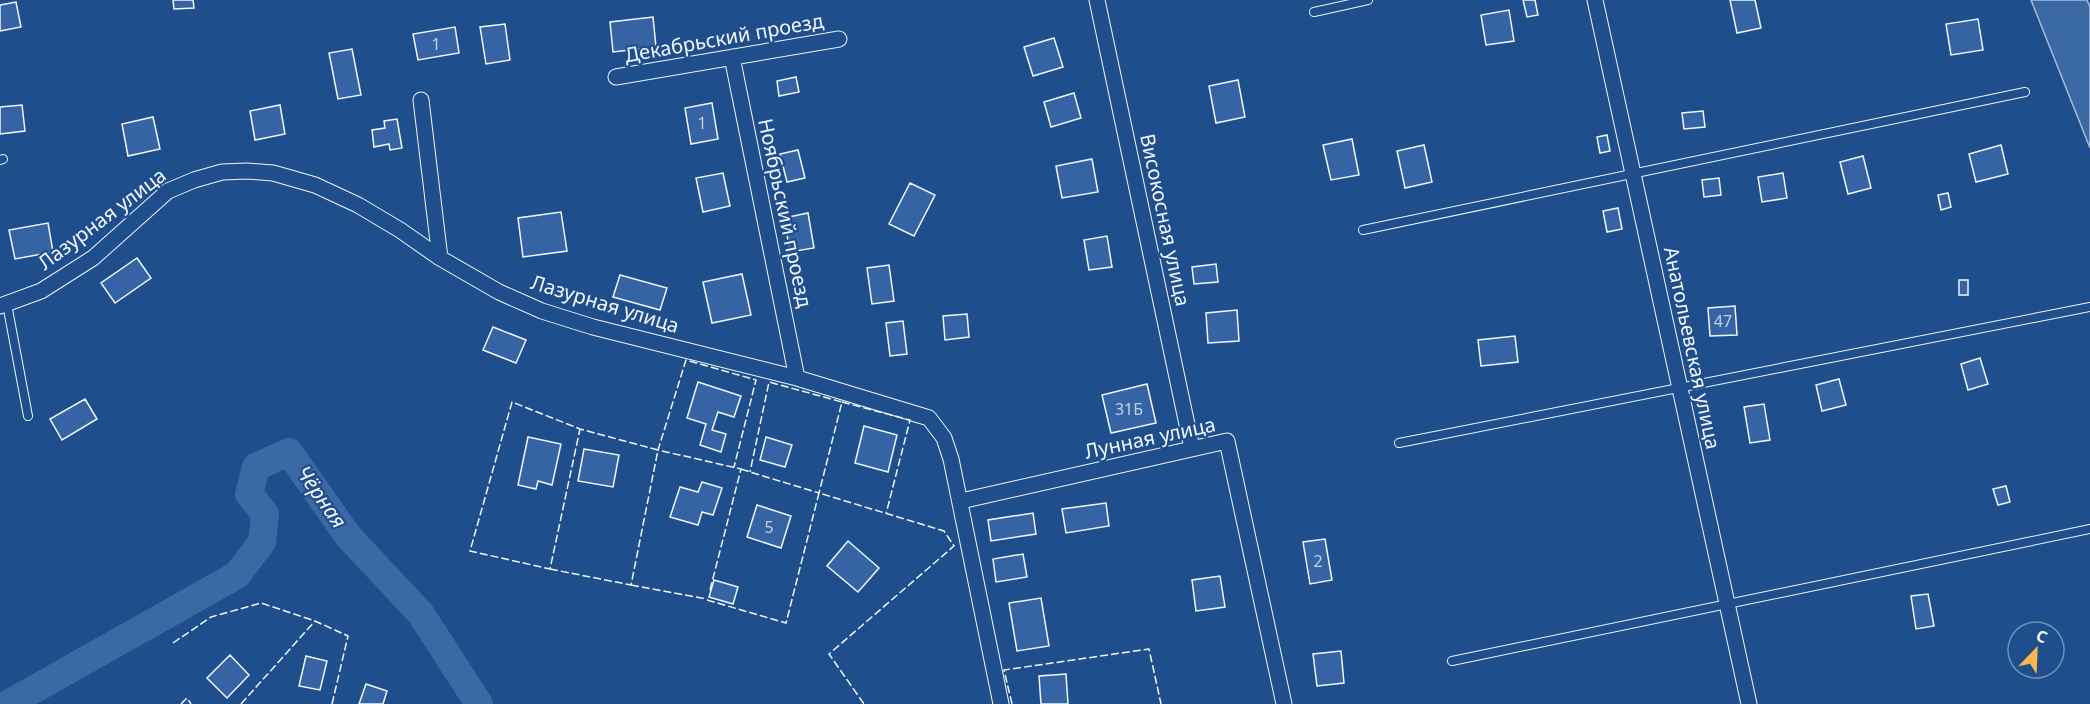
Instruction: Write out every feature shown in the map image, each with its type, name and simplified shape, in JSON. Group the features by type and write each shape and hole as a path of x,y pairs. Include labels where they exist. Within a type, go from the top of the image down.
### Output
{"street":[{"name":"Високосная улица","path":"1097,0 1192,448"},
{"name":"Анатольевская улица","path":"1595,0 1749,704"},
{"name":"Декабрьский проезд","path":"616,77 839,39"},
{"name":"Ноябрьский проезд","path":"732,57 797,378"},
{"path":"421,100 440,258"},
{"name":"Лазурная улица","path":"3,305 41,291 93,258 168,191 222,172 273,173 315,185 366,210 440,258 499,292 542,311 593,327 797,378 929,418 944,438 961,501 1001,704"},
{"name":"Лунная улица","path":"961,501 1227,441 1284,704"}],"lane":[{"path":"1314,12 1368,0"},
{"path":"1363,230 2025,92"},
{"path":"3,305 28,416"},
{"path":"1399,443 2090,307"},
{"path":"1452,661 2090,529"}],"water":[{"path":"2031,0 2087,0 2090,7 2090,148"}],"building":[{"path":"173,0 193,0 194,8 174,9"},
{"path":"1523,0 1535,0 1538,15 1527,17"},
{"path":"1730,0 1755,0 1761,28 1737,33"},
{"path":"16,2 21,27 0,31 0,5"},
{"path":"1509,10 1514,41 1486,45 1481,15"},
{"path":"653,17 656,47 613,52 610,22"},
{"path":"1978,19 1983,50 1951,55 1946,24"},
{"path":"505,24 510,60 486,64 480,27"},
{"path":"455,27 459,53 418,60 413,34"},
{"path":"1054,38 1063,67 1033,76 1024,47"},
{"path":"352,49 361,95 338,99 329,53"},
{"path":"796,77 799,92 779,96 777,81"},
{"path":"1238,80 1245,117 1216,123 1209,86"},
{"path":"1074,93 1081,118 1051,127 1044,102"},
{"path":"712,103 718,139 691,144 685,108"},
{"path":"22,105 25,131 0,134 0,107"},
{"path":"280,105 285,134 255,140 250,111"},
{"path":"1703,111 1705,127 1684,129 1682,113"},
{"path":"153,117 160,149 128,156 122,124"},
{"path":"397,119 402,148 390,150 389,144 374,147 372,130 385,128 384,121"},
{"path":"1607,135 1610,151 1600,153 1597,137"},
{"path":"1352,139 1359,175 1331,180 1323,145"},
{"path":"1424,145 1432,182 1405,188 1397,151"},
{"path":"2001,145 2008,174 1976,182 1969,154"},
{"path":"798,150 805,178 787,182 780,154"},
{"path":"1863,156 1871,188 1848,194 1840,162"},
{"path":"1092,159 1098,192 1062,198 1056,166"},
{"path":"723,173 730,206 703,212 696,178"},
{"path":"1783,173 1787,198 1762,202 1758,177"},
{"path":"1719,178 1721,195 1704,197 1702,180"},
{"path":"910,183 935,195 914,236 889,224"},
{"path":"1948,193 1951,207 1941,210 1938,195"},
{"path":"1618,208 1622,229 1607,232 1603,211"},
{"path":"561,212 567,251 523,257 518,218"},
{"path":"808,213 814,248 790,252 784,218"},
{"path":"48,223 53,252 15,259 9,230"},
{"path":"1107,236 1112,267 1089,270 1084,240"},
{"path":"137,258 151,278 115,303 101,283"},
{"path":"1216,264 1218,282 1194,284 1192,267"},
{"path":"889,265 894,301 872,304 867,268"},
{"path":"742,274 751,315 712,323 703,282"},
{"path":"620,275 667,288 660,310 613,297"},
{"path":"1959,280 1968,280 1968,295 1959,295"},
{"path":"1735,306 1737,335 1710,336 1708,308"},
{"path":"1237,310 1239,341 1208,343 1206,313"},
{"path":"967,314 969,337 945,340 943,316"},
{"path":"903,321 907,354 890,356 886,323"},
{"path":"493,327 526,340 516,363 483,350"},
{"path":"1515,336 1518,362 1481,366 1478,340"},
{"path":"1980,358 1988,384 1968,390 1961,364"},
{"path":"1839,379 1846,405 1822,411 1816,385"},
{"path":"698,382 741,396 734,417 718,412 712,430 726,434 721,452 700,445 706,424 687,418"},
{"path":"1147,384 1156,423 1111,433 1102,395"},
{"path":"85,399 97,419 62,440 50,419"},
{"path":"1764,404 1770,440 1750,443 1744,407"},
{"path":"864,426 897,435 888,472 855,463"},
{"path":"528,437 561,444 552,485 538,481 536,489 518,485"},
{"path":"766,437 792,445 785,467 760,460"},
{"path":"584,449 619,455 613,487 578,481"},
{"path":"702,482 722,488 713,515 702,512 698,525 670,517 680,487 698,492"},
{"path":"2006,486 2010,502 1998,505 1993,489"},
{"path":"1106,503 1109,526 1066,533 1062,509"},
{"path":"757,505 791,516 781,548 747,537"},
{"path":"1033,513 1036,534 991,541 988,520"},
{"path":"1325,539 1332,580 1310,584 1303,542"},
{"path":"848,541 879,568 858,592 827,566"},
{"path":"1023,554 1027,577 996,582 993,559"},
{"path":"1220,576 1225,607 1196,611 1192,580"},
{"path":"714,580 738,587 733,604 709,597"},
{"path":"1928,594 1934,626 1916,629 1911,596"},
{"path":"1041,598 1049,646 1017,651 1009,603"},
{"path":"1341,651 1344,683 1317,686 1313,654"},
{"path":"230,655 249,675 227,698 207,678"},
{"path":"306,656 327,661 320,690 299,686"},
{"path":"1066,674 1068,704 1041,704 1039,676"},
{"path":"366,684 387,691 383,704 359,704"}],"waterway":[{"name":"Чёрная","path":"8,704 237,575 262,542 265,514 249,494 256,467 289,452 348,536 421,614 479,704"}],"fence":[{"path":"710,590 741,469 658,450 686,360 756,380 734,467"},
{"path":"741,469 750,472 819,493 842,402 769,382 750,472"},
{"path":"550,569 631,585 658,450 580,429 512,402 470,551 550,569 580,429"},
{"path":"842,402 910,420 886,514"},
{"path":"707,600 786,623 819,493 944,531 954,546 829,654 864,704"},
{"path":"631,585 707,599"},
{"path":"173,643 211,617 261,603 315,621 348,636 332,704"},
{"path":"241,704 315,621"},
{"path":"1012,704 1004,670 1149,649 1161,704"},
{"path":"181,704 187,698 191,704"}]}
